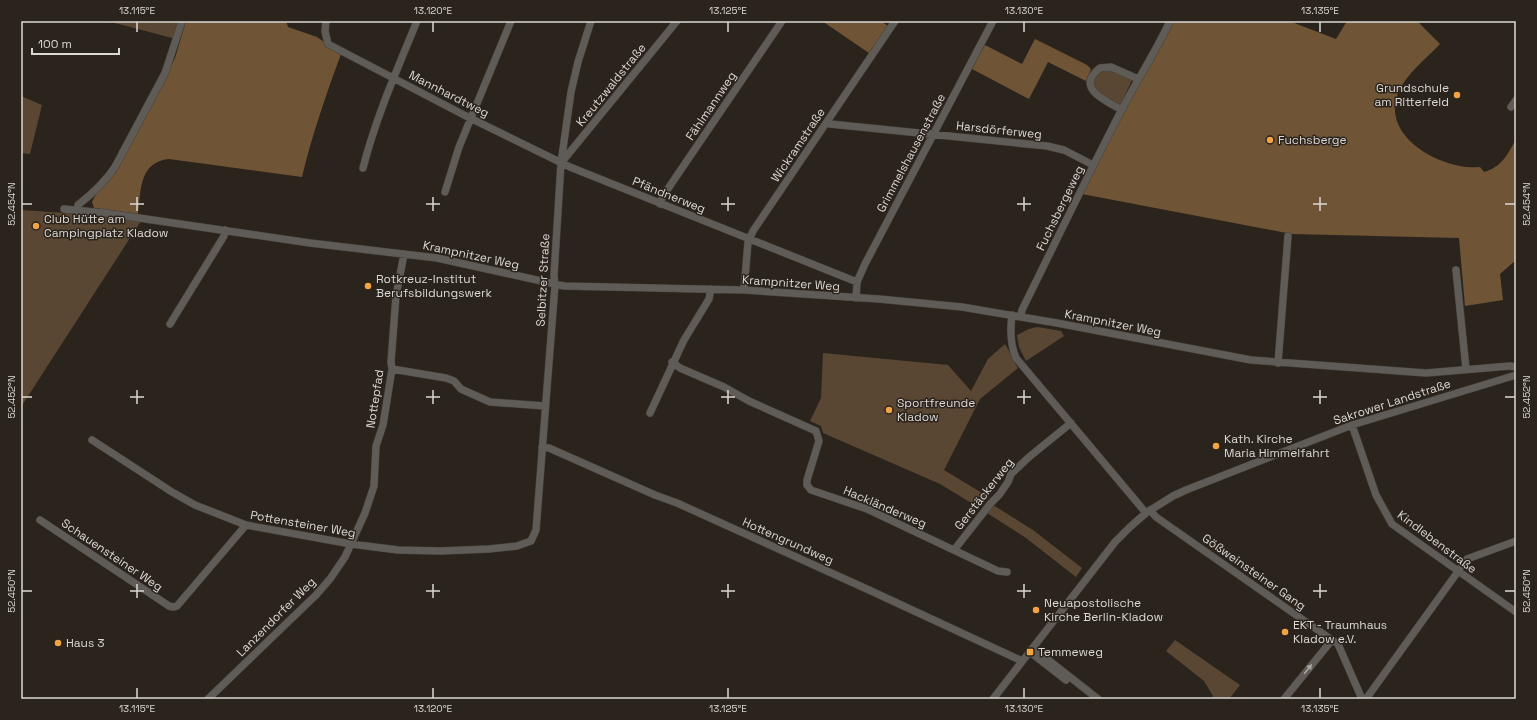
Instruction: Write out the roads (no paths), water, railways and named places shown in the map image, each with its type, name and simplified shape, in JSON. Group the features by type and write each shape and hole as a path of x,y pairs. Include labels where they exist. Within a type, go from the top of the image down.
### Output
{"street":[{"path":"78,211 78,205 90,196 109,177 144,115 169,64 182,21"},
{"name":"Mannhardtweg","path":"326,21 325,31 328,44 464,115 471,117 561,163"},
{"path":"362,168 375,126 416,21"},
{"path":"445,192 459,147 511,21"},
{"name":"Selbitzer Straße","path":"531,541 536,530 546,406 555,285 554,275 561,163 572,88 591,21"},
{"name":"Kreutzwaldstraße","path":"561,163 677,21"},
{"name":"Fählmannweg","path":"660,204 663,196 782,21"},
{"name":"Wickramstraße","path":"744,290 749,238 895,21"},
{"name":"Grimmelshausenstraße","path":"856,298 857,282 992,21"},
{"name":"Fuchsbergeweg","path":"1021,316 1022,310 1093,165 1170,21"},
{"path":"1122,110 1093,92 1091,82 1092,76 1100,68 1111,66 1138,79"},
{"path":"1511,107 1516,100"},
{"name":"Harsdörferweg","path":"827,122 830,124 1047,146 1064,150 1093,165"},
{"name":"Pfändnerweg","path":"561,163 857,282"},
{"path":"90,196 90,212"},
{"name":"Krampnitzer Weg","path":"64,210 90,212 310,243 437,258 469,264 555,285 744,290 941,304 1021,316 1234,358 1278,363 1426,373 1510,366 1516,367"},
{"path":"170,324 224,236 225,230"},
{"path":"1278,363 1288,236"},
{"name":"Nottepfad","path":"351,544 365,513 374,486 376,446 383,424 392,369 391,362 396,296 404,254"},
{"path":"1456,270 1466,369"},
{"path":"650,413 672,362 709,300 711,289"},
{"name":"Gößweinsteiner Gang","path":"1012,315 1010,333 1016,358 1057,409 1071,423 1093,452 1148,512 1338,644 1362,699"},
{"name":"Hackländerweg","path":"672,362 680,368 816,431 819,441 807,480 808,488 867,510 998,571 1007,572"},
{"path":"392,369 446,378 454,382 461,389 490,402 546,406"},
{"name":"Sakrower Landstraße","path":"993,699 1115,542 1148,512 1173,496 1352,425 1516,375"},
{"name":"Gerstäckerweg","path":"954,550 999,495 1011,474 1029,457 1071,423"},
{"name":"Kindlebenstraße","path":"1352,425 1376,495 1392,524 1516,612"},
{"name":"Pottensteiner Weg","path":"92,440 172,492 195,505 246,526 351,544 398,550 440,551 489,549 517,546 531,541"},
{"name":"Hottengrundweg","path":"542,447 549,448 655,495 677,503 1022,661"},
{"name":"Schauensteiner Weg","path":"40,520 169,606 173,607 177,606 246,526"},
{"path":"1366,699 1467,559 1516,541"},
{"name":"Lanzendorfer Weg","path":"208,699 316,595 339,566 351,544"},
{"path":"1284,699 1332,640"},
{"path":"1031,650 1090,699"},
{"path":"1031,650 1098,699"}],"place":[{"name":"Grundschule am Ritterfeld","path":"1457,95"},
{"name":"Fuchsberge","path":"1270,140"},
{"name":"Club Hütte am Campingplatz Kladow","path":"36,226"},
{"name":"Rotkreuz-Institut Berufsbildungswerk","path":"368,286"},
{"name":"Sportfreunde Kladow","path":"889,410"},
{"name":"Kath. Kirche Maria Himmelfahrt","path":"1216,446"},
{"name":"Neuapostolische Kirche Berlin-Kladow","path":"1036,610"},
{"name":"EKT - Traumhaus Kladow e.V.","path":"1285,632"},
{"name":"Haus 3","path":"58,643"},
{"name":"Temmeweg","path":"1030,652"}]}
